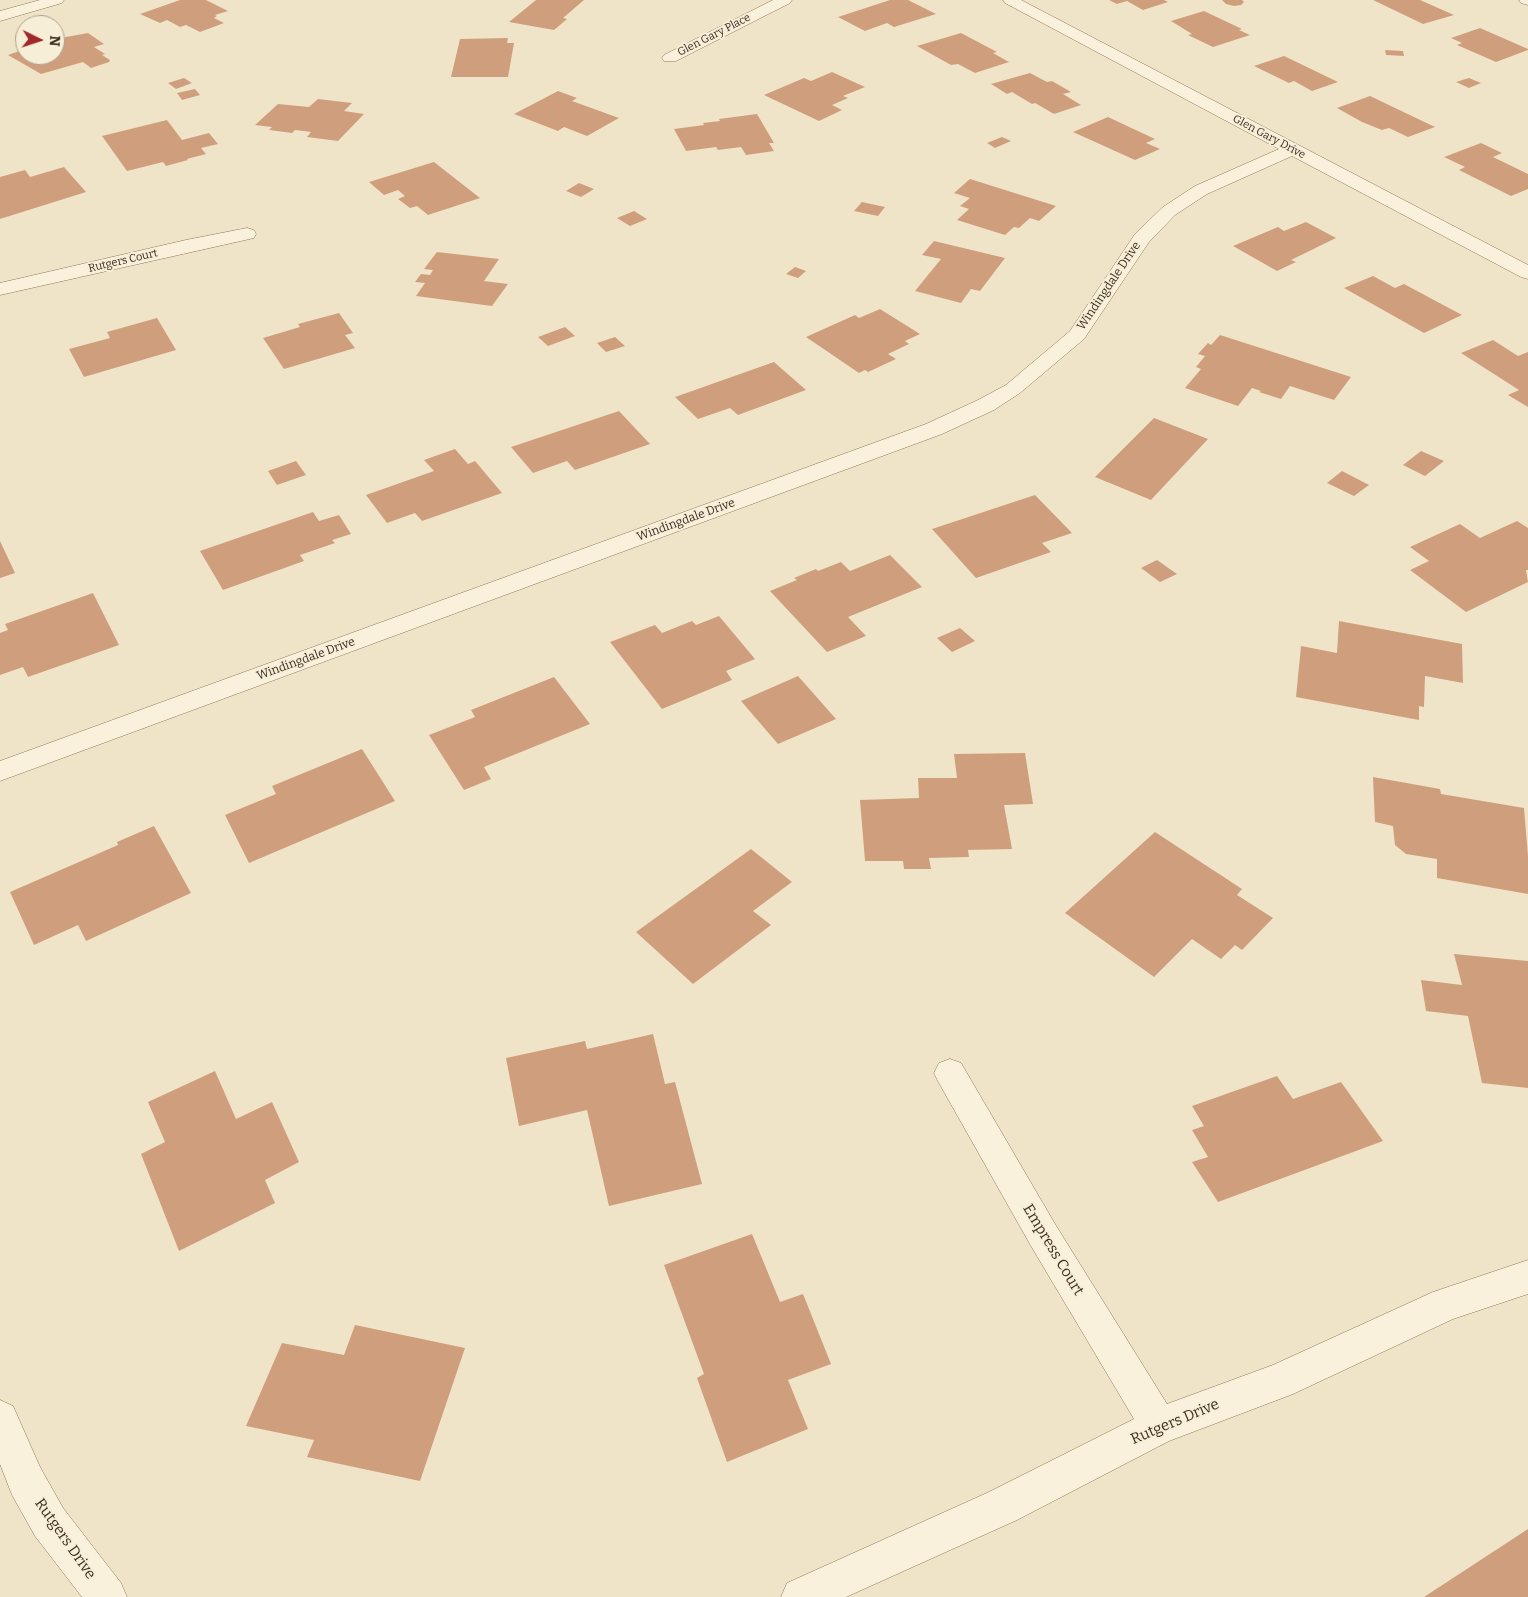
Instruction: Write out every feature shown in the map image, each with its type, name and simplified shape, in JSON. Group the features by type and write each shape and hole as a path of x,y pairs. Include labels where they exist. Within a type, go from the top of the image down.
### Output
{"street":[{"path":"0,16 57,0"},
{"name":"Glen Gary Place","path":"670,58 785,0"},
{"name":"Glen Gary Drive","path":"1010,0 1528,273"},
{"name":"Windingdale Drive","path":"0,771 934,429 986,405 1013,389 1077,335 1142,238 1169,211 1202,190 1293,149"},
{"name":"Rutgers Court","path":"0,289 186,246 247,234"},
{"name":"Empress Court","path":"950,1073 1043,1235 1159,1426"},
{"name":"Rutgers Drive","path":"801,1597 1003,1506 1159,1426 1280,1381 1446,1304 1528,1277"},
{"name":"Rutgers Drive","path":"5,1444 49,1522 107,1597"}],"building":[{"path":"180,0 206,0 228,11 215,15 217,16 214,18 224,23 200,32 186,25 180,27 167,20 160,23 140,14"},
{"path":"536,0 584,0 563,18 567,19 554,30 509,22"},
{"path":"890,0 908,0 936,14 894,27 887,23 865,31 838,17"},
{"path":"1109,0 1164,0 1168,2 1143,10 1127,1 1117,4"},
{"path":"1222,0 1242,0 1244,2 1241,5 1234,6 1226,4"},
{"path":"1373,0 1420,0 1454,15 1423,24"},
{"path":"1204,11 1242,29 1239,30 1250,35 1213,47 1188,35 1192,34 1171,21"},
{"path":"1480,28 1528,50 1496,62 1457,45 1462,43 1451,38"},
{"path":"88,33 104,44 94,47 105,54 102,55 110,60 109,62 91,68 83,62 41,74 25,65 65,65 65,37"},
{"path":"961,33 997,52 993,53 1009,62 975,73 958,64 951,65 917,46"},
{"path":"508,38 507,43 514,43 508,77 451,77 460,39"},
{"path":"1385,50 1403,51 1404,56 1386,55"},
{"path":"15,53 15,59 8,55"},
{"path":"1284,56 1338,82 1312,91 1294,81 1289,83 1254,66"},
{"path":"832,72 865,87 843,96 848,98 832,105 842,110 819,121 764,95 804,78 811,81"},
{"path":"1030,73 1047,82 1052,81 1071,92 1063,94 1081,105 1054,114 1012,92 1007,94 991,84"},
{"path":"184,78 192,83 176,89 168,83"},
{"path":"1469,78 1481,83 1469,88 1456,82"},
{"path":"195,89 200,95 182,100 177,93"},
{"path":"558,91 577,98 572,101 619,118 587,136 564,127 558,131 514,114"},
{"path":"1370,96 1435,127 1408,137 1389,128 1382,130 1362,122 1337,108"},
{"path":"318,99 352,103 344,111 364,114 338,141 307,137 311,132 295,130 292,133 269,130 272,127 255,125 278,104 309,107"},
{"path":"757,114 774,143 769,143 774,151 746,155 741,147 718,150 716,147 686,151 674,129 704,125 703,123 720,121 719,119"},
{"path":"1108,117 1155,139 1146,143 1160,149 1135,160 1073,132"},
{"path":"167,120 182,140 209,133 218,144 201,148 206,154 188,160 166,166 163,162 127,171 102,136"},
{"path":"1002,137 1011,141 995,148 987,143"},
{"path":"1481,143 1502,153 1493,157 1528,174 1528,189 1511,196 1459,170 1465,167 1444,157"},
{"path":"434,162 480,198 428,215 417,206 410,208 398,199 405,196 398,190 384,195 369,182"},
{"path":"64,167 86,192 0,219 0,177 25,170 30,177"},
{"path":"970,179 1056,206 1039,221 1030,218 1019,228 1014,227 1005,235 957,220 969,209 960,206 970,198 954,193"},
{"path":"579,183 594,189 581,197 566,191"},
{"path":"862,202 885,207 878,216 854,211"},
{"path":"634,211 647,219 630,226 617,218"},
{"path":"1306,222 1336,238 1291,260 1296,262 1277,271 1233,246 1278,227 1284,231"},
{"path":"934,241 1005,258 980,291 971,289 961,303 915,291 941,259 922,255"},
{"path":"437,252 499,259 484,281 508,284 492,306 416,296 425,283 415,282 421,274 430,275 433,270 424,269"},
{"path":"795,267 806,271 798,278 786,274"},
{"path":"1373,276 1395,288 1404,284 1462,315 1424,333 1344,288"},
{"path":"880,309 920,334 905,341 909,344 888,354 896,359 868,372 865,370 859,373 806,337 855,315 859,318"},
{"path":"339,313 353,333 345,335 355,348 284,369 263,338 300,327 298,324"},
{"path":"157,318 176,350 84,377 69,349 110,338 107,332"},
{"path":"565,327 575,336 548,346 538,337"},
{"path":"1220,335 1351,377 1334,400 1290,386 1281,399 1252,388 1238,406 1185,388 1201,369 1196,367 1205,356 1198,354 1208,343 1211,345"},
{"path":"615,337 625,346 606,352 597,343"},
{"path":"1493,340 1518,356 1528,352 1528,407 1508,395 1519,390 1461,353"},
{"path":"774,362 806,390 738,415 730,408 698,419 675,397"},
{"path":"619,411 650,444 575,470 567,461 533,473 511,447"},
{"path":"1154,418 1208,439 1151,500 1095,477"},
{"path":"455,449 468,464 475,461 502,493 422,521 415,513 387,523 366,495 434,471 424,460"},
{"path":"1421,451 1444,461 1425,476 1403,465"},
{"path":"296,461 306,475 277,485 268,471"},
{"path":"1342,471 1369,485 1354,496 1327,483"},
{"path":"1035,495 1072,533 1042,543 1051,552 976,578 932,529"},
{"path":"313,512 319,521 339,515 351,534 332,540 335,543 300,555 304,561 223,590 200,551"},
{"path":"1517,521 1528,528 1528,570 1526,570 1528,582 1466,612 1410,570 1429,561 1410,547 1460,524 1480,538"},
{"path":"0,541 15,573 0,578"},
{"path":"890,555 922,587 848,617 866,636 827,652 770,591 797,580 794,578 816,569 818,571 841,562 850,571"},
{"path":"1157,560 1177,574 1160,582 1141,568"},
{"path":"93,593 119,645 28,677 23,667 0,675 0,633 8,630 5,624"},
{"path":"719,616 755,659 726,671 732,680 662,709 610,642 655,625 662,633 692,621 696,625"},
{"path":"1339,621 1462,644 1463,683 1425,676 1424,707 1419,706 1419,720 1296,697 1301,646 1337,653"},
{"path":"960,628 975,641 952,652 937,638"},
{"path":"798,676 836,719 778,744 741,701"},
{"path":"554,677 590,724 484,767 491,779 464,790 429,735 475,717 471,710"},
{"path":"362,749 395,801 249,863 225,815 276,794 272,786"},
{"path":"1025,753 1033,804 1004,805 1012,849 968,850 969,857 929,858 931,869 904,869 903,861 865,861 860,800 919,798 918,778 957,778 954,754"},
{"path":"1373,777 1440,789 1441,794 1524,808 1528,856 1528,894 1437,878 1437,859 1406,854 1395,845 1393,826 1375,822"},
{"path":"154,826 191,893 86,941 78,925 34,945 10,892 118,845 117,842"},
{"path":"1155,832 1242,889 1237,895 1273,918 1242,950 1235,945 1221,959 1192,939 1154,977 1065,913"},
{"path":"751,849 792,882 753,911 771,925 693,984 636,932"},
{"path":"1454,954 1528,961 1528,1088 1482,1083 1468,1016 1426,1011 1421,980 1462,985"},
{"path":"653,1034 665,1084 675,1082 702,1184 609,1206 587,1110 519,1126 506,1058 585,1041 587,1049"},
{"path":"215,1071 236,1119 272,1102 299,1162 265,1180 275,1203 179,1251 141,1154 165,1142 148,1102"},
{"path":"1277,1076 1293,1099 1341,1082 1383,1141 1218,1202 1192,1162 1208,1157 1192,1130 1204,1126 1192,1106"},
{"path":"752,1234 780,1302 803,1294 831,1364 788,1380 808,1429 727,1462 697,1378 704,1374 664,1265"},
{"path":"355,1325 465,1348 420,1481 307,1457 314,1440 246,1426 282,1343 344,1355"},
{"path":"1528,1529 1528,1597 1424,1597"}]}
